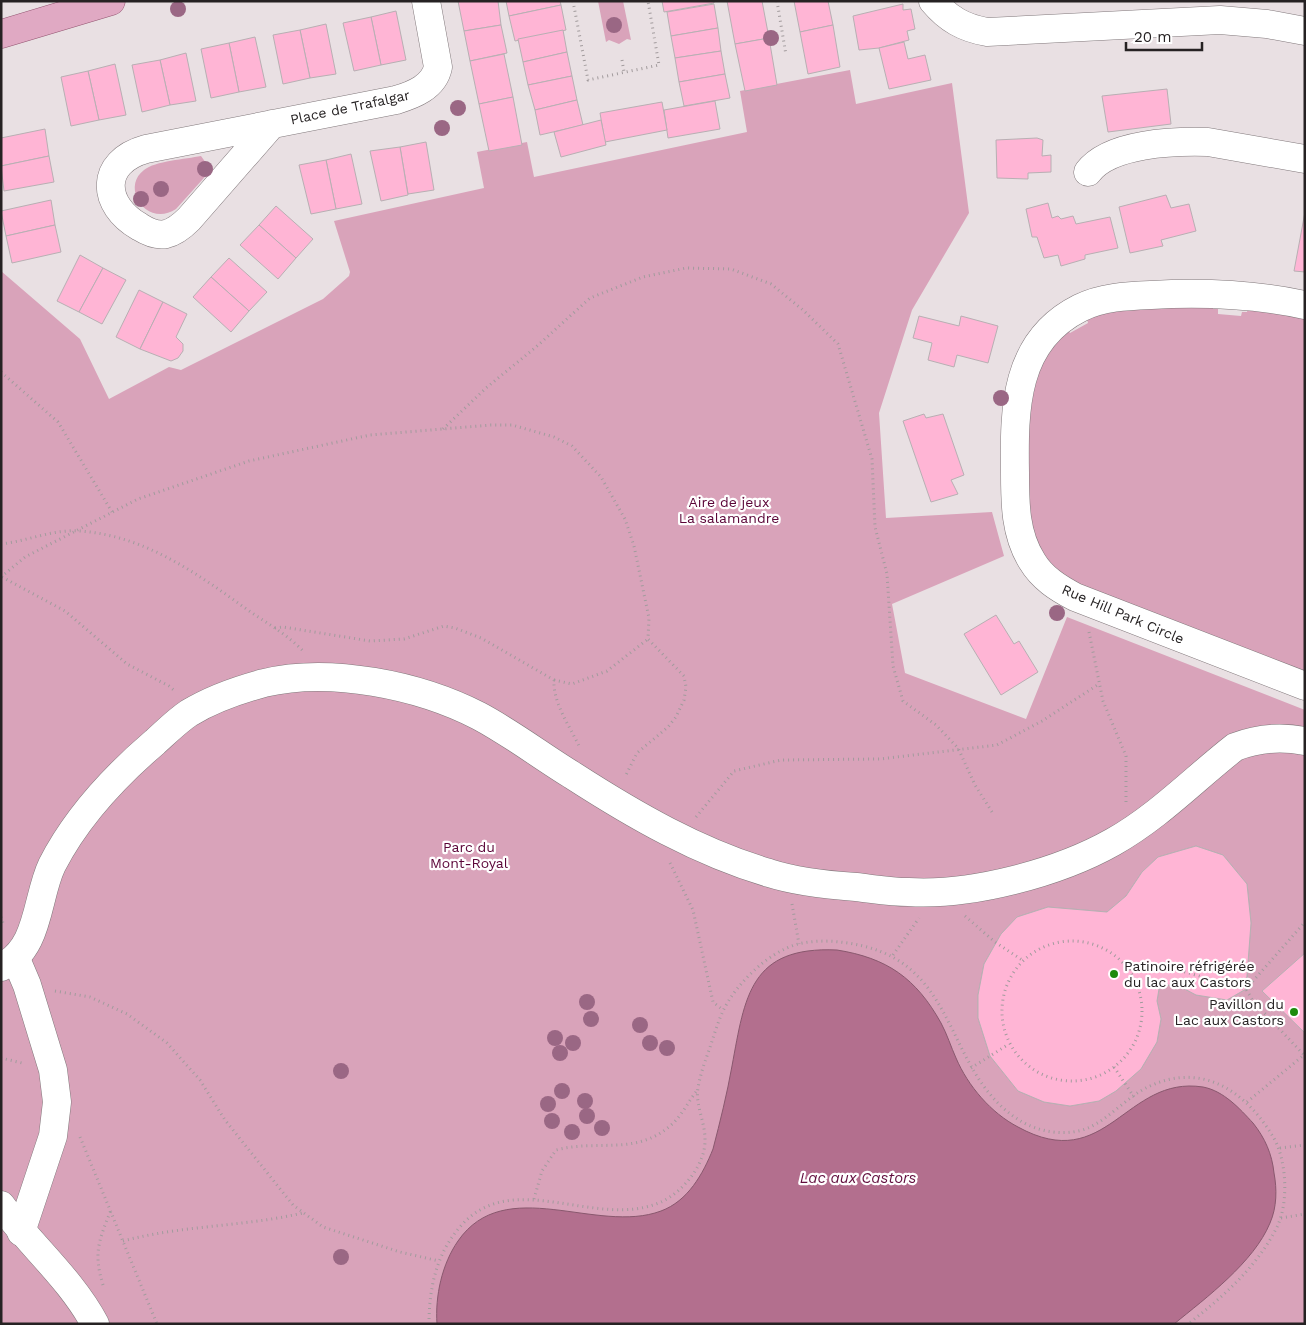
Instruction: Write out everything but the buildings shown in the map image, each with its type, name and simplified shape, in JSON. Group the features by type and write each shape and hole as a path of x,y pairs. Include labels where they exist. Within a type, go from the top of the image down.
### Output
{"main road":[{"path":"1,34 112,1"}],"street":[{"name":"Place de Trafalgar","path":"272,124 189,219 173,232 164,234 149,232 126,219 114,204 111,193 112,175 120,162 134,153 272,124 396,100 420,91 436,75 438,67 426,1"},
{"path":"933,1 955,22 987,32 1220,20 1267,24 1305,31"},
{"path":"1088,172 1098,160 1111,154 1192,142 1208,142 1305,159"},
{"name":"Rue Hill Park Circle","path":"1305,305 1250,295 1212,293 1148,295 1107,299 1080,308 1064,318 1038,346 1022,376 1014,412 1016,507 1019,530 1027,552 1039,571 1055,586 1094,604 1305,686"},
{"path":"21,1232 53,1136 57,1102 53,1070 27,985 9,963 36,922 51,868 86,810 127,766 187,714 226,694 266,682 321,677 392,687 458,706 492,724 624,808 667,832 713,853 771,874 804,881 909,893 935,899 984,885 1040,873 1067,864 1129,832 1174,800 1197,777 1235,747 1267,738 1291,738 1305,741"},
{"path":"1,1206 21,1232 62,1276 94,1322"}],"path":[{"path":"573,1 588,80 659,65 648,1"},
{"path":"777,1 786,54"},
{"path":"622,60 624,72"},
{"path":"442,430 486,388 590,298 643,277 686,268 731,269 772,284 838,344 872,459 876,527 887,574 893,666 903,701 936,725 958,748 975,785 992,812"},
{"path":"1,372 58,422 112,512"},
{"path":"187,714 178,694 169,686 127,664 65,612 1,577 25,557 138,499 249,461 370,435 512,425 533,430 572,446 588,461 615,498 630,537 649,618 648,639 684,676 686,687 684,700 676,717 668,727 638,753 628,768 624,808"},
{"path":"1,544 57,532 78,531 127,541 170,557 275,628 313,661 321,677"},
{"path":"1094,604 1088,625 1103,701 1126,756 1125,800 1129,832"},
{"path":"275,628 283,627 370,641 404,639 444,626 455,628 481,638 554,680 572,684 607,671 648,639"},
{"path":"554,680 554,691 558,703 580,749"},
{"path":"724,1010 714,1002 693,910 681,883 657,841 734,770 781,760 880,759 931,754 958,748 997,745 1042,721 1099,684"},
{"path":"799,944 791,899 804,881"},
{"path":"893,955 935,899 960,911 995,942 1022,960"},
{"path":"1246,989 1305,922"},
{"path":"1066,940 1090,942 1112,952 1130,969 1140,991 1142,1015 1137,1039 1123,1059 1114,1067 1106,1073 1085,1080 1062,1081 1041,1074 1022,1062 1009,1044 1002,1023 1001,1001 1008,979 1022,960 1042,946 1066,940"},
{"path":"534,1199 542,1171 556,1150 578,1146 631,1145 646,1141 672,1124 697,1092 724,1010 752,973 765,960 783,949 799,944 829,941 855,944 893,955 925,983 948,1017 970,1068 997,1102 1020,1121 1038,1129 1077,1132 1094,1126 1149,1086 1181,1076 1212,1081 1230,1089 1248,1102 1260,1116 1280,1148 1285,1206 1268,1244 1247,1270 1218,1300 1188,1324"},
{"path":"1130,969 1167,967 1246,989 1252,1001 1304,1056 1248,1102"},
{"path":"27,985 90,997 127,1014 167,1043 200,1080 225,1120 292,1205 323,1227 400,1252 439,1261"},
{"path":"970,1068 1009,1044"},
{"path":"1114,1067 1134,1097"},
{"path":"428,1324 431,1287 439,1261 450,1238 472,1213 488,1205 512,1199 534,1199 618,1211 650,1206 675,1194 696,1168 706,1141 697,1092"},
{"path":"78,1132 157,1324"},
{"path":"1280,1148 1305,1145"},
{"path":"94,1322 105,1292 97,1264 100,1237 111,1210"},
{"path":"123,1241 159,1232 265,1222 304,1213"},
{"path":"1281,1218 1305,1214"}],"green space":[{"path":"598,1 623,1 631,40 627,39 619,44 609,40 606,42"},
{"name":"Parc du Mont-Royal","path":"850,70 856,104 952,83 969,213 912,310 879,413 886,518 992,512 1004,556 892,604 905,673 1026,719 1067,617 1305,710 1305,1324 1,1324 1,271 80,339 109,399 169,367 181,370 323,299 349,276 350,272 334,221 484,188 477,152 527,142 534,177 747,132 740,91"},
{"path":"201,156 211,170 176,209 165,214 155,213 147,210 140,203 136,195 135,186 137,178 144,170 163,162"},
{"path":"1213,304 1213,309 1218,309 1218,314 1241,316 1242,312 1247,312 1248,306 1305,317 1305,674 1068,580 1044,556 1038,546 1034,532 1030,512 1026,465 1029,399 1040,369 1067,329 1070,333 1088,323 1087,318 1106,311"}],"water":[{"name":"Lac aux Castors","path":"837,950 871,958 910,982 931,1007 943,1027 967,1079 981,1098 1008,1121 1048,1139 1073,1140 1095,1133 1154,1095 1176,1087 1203,1087 1225,1096 1253,1123 1264,1140 1272,1159 1276,1192 1274,1211 1263,1237 1253,1252 1228,1278 1174,1324 437,1324 437,1302 444,1270 458,1241 478,1221 501,1211 526,1208 609,1216 636,1216 661,1211 687,1194 699,1177 713,1149 742,1018 748,997 757,980 769,966 786,957 808,951"}],"place":[{"name":"Patinoire réfrigérée du lac aux Castors","path":"1114,974"},
{"name":"Pavillon du Lac aux Castors","path":"1294,1012"}],"park label":[{"name":"Aire de jeux La salamandre","path":"729,510"}]}
